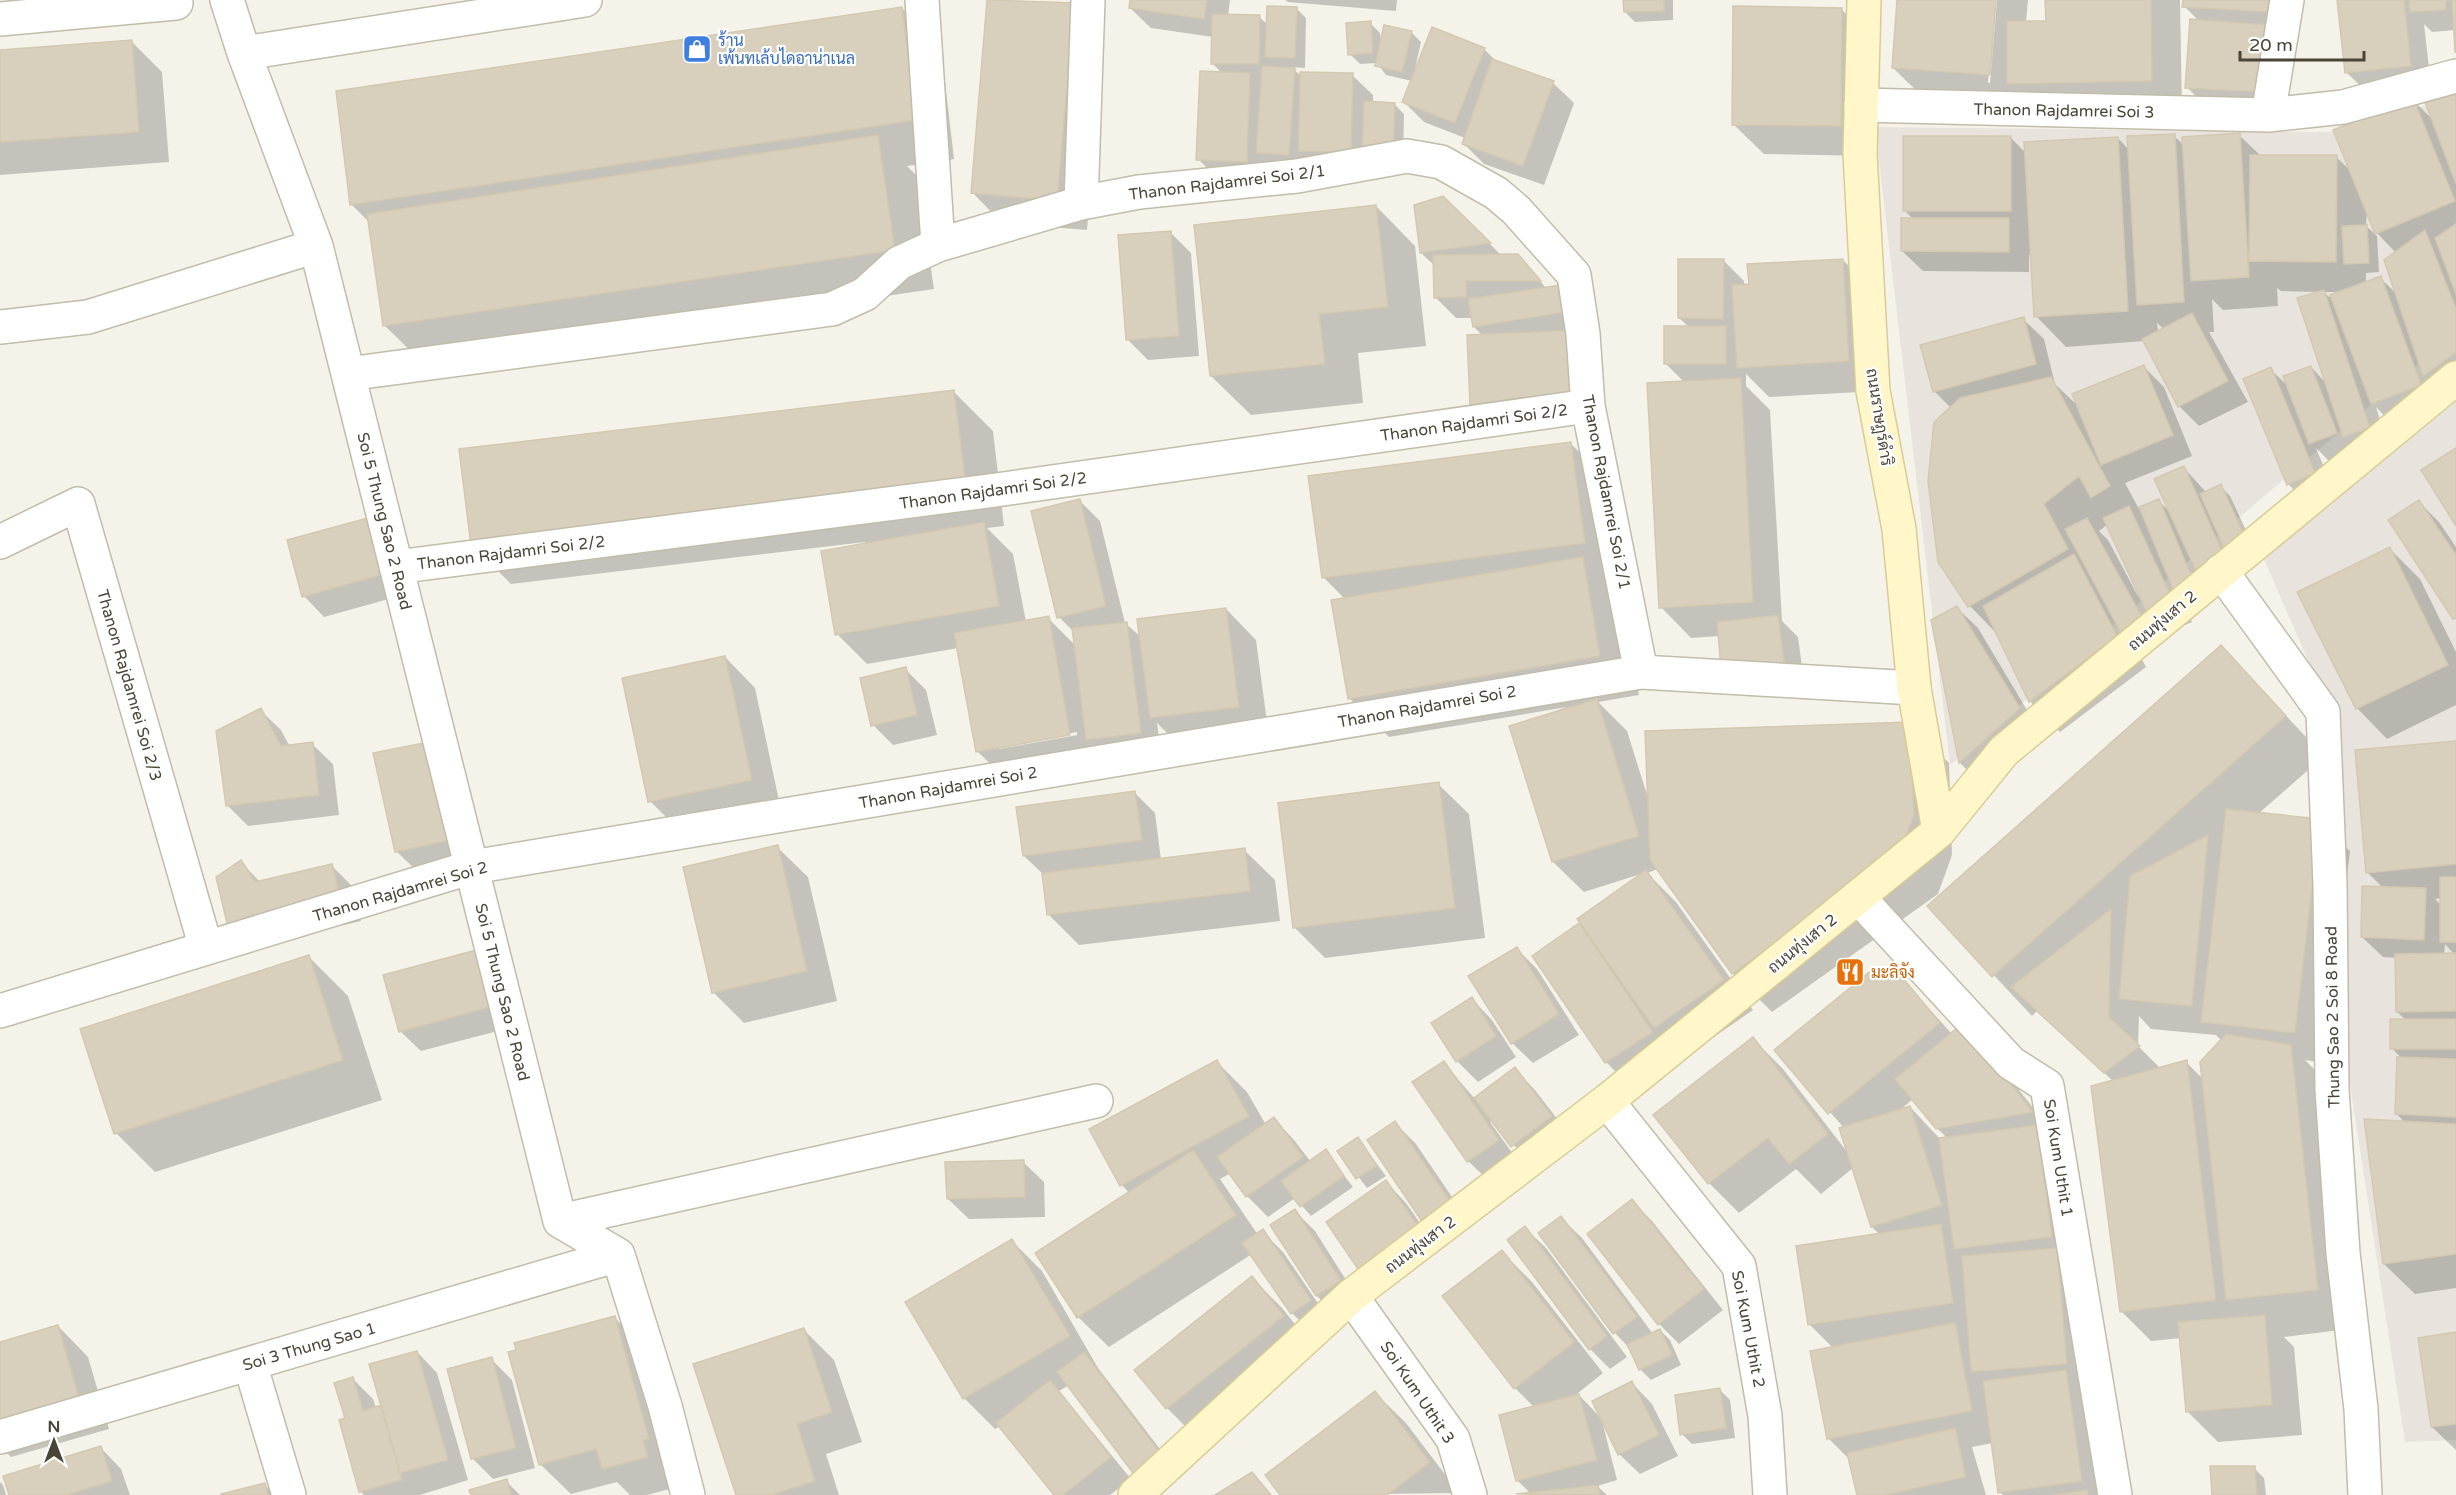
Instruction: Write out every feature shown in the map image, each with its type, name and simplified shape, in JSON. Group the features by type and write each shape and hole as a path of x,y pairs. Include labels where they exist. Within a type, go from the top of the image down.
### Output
{"street":[{"name":"Soi 5 Thung Sao 2 Road","path":"227,0 243,53 316,246 560,1221"},
{"path":"243,53 585,0"},
{"path":"922,0 938,245"},
{"path":"1081,203 1088,0"},
{"name":"ถนนราษฎร์ดำริ","path":"1864,0 1860,154 1873,391 1899,529 1914,688 1939,831"},
{"path":"2268,115 2287,0"},
{"path":"0,20 176,3"},
{"name":"Thanon Rajdamrei Soi 3","path":"1861,105 2268,115 2343,108 2456,76"},
{"name":"Thanon Rajdamrei Soi 2/1","path":"348,374 832,309 865,294 899,263 938,245 1081,203 1139,192 1297,176 1407,156 1441,162 1496,193 1516,210 1574,275 1583,334 1588,406 1641,672"},
{"path":"0,327 88,317 316,246"},
{"name":"ถนนทุ่งเสา 2","path":"1135,1495 1351,1296 1607,1101 1939,831 2004,751 2456,378"},
{"name":"Thanon Rajdamri Soi 2/2","path":"396,567 984,492 1588,406"},
{"name":"Thanon Rajdamrei Soi 2/3","path":"0,542 78,504 206,948"},
{"name":"Thung Sao 2 Soi 8 Road","path":"2222,571 2323,712 2330,884 2332,1090 2343,1253 2361,1409 2365,1495"},
{"name":"Thanon Rajdamrei Soi 2","path":"0,1011 472,867 1641,672 1914,688"},
{"name":"Soi Kum Uthit 1","path":"1858,897 2012,1063 2047,1086 2115,1495"},
{"path":"560,1221 1096,1101"},
{"name":"Soi Kum Uthit 2","path":"1607,1101 1739,1266 1765,1416 1770,1495"},
{"path":"560,1221 618,1255 665,1406 688,1495"},
{"name":"Soi 3 Thung Sao 1","path":"0,1437 618,1255"},
{"name":"Soi Kum Uthit 3","path":"1351,1296 1453,1439 1470,1495"},
{"path":"250,1364 289,1495"}],"shaded area":[{"path":"2456,97 2456,332 1950,765 1875,127 2328,132"},
{"path":"2456,394 2456,1440 2405,1442 2347,1065 2336,724 2262,555"}],"building":[{"path":"987,0 1074,3 1057,201 971,193"},
{"path":"1130,0 1207,0 1204,19 1129,8"},
{"path":"1623,0 1664,0 1664,11 1624,12"},
{"path":"1897,0 1996,0 1990,75 1892,68"},
{"path":"2045,0 2151,0 2152,81 2007,84 2007,21 2046,21"},
{"path":"2183,0 2271,0 2270,12 2182,7"},
{"path":"2337,0 2404,0 2411,66 2345,73"},
{"path":"2409,0 2446,0 2446,10 2410,12"},
{"path":"2452,0 2456,0 2456,52 2455,52"},
{"path":"1267,6 1297,7 1295,58 1265,57"},
{"path":"1733,6 1842,8 1841,126 1732,125"},
{"path":"902,7 916,120 350,205 336,91"},
{"path":"1212,14 1260,15 1259,64 1211,64"},
{"path":"2190,19 2267,25 2262,92 2185,88"},
{"path":"1371,21 1373,53 1348,55 1346,23"},
{"path":"1384,25 1412,31 1402,72 1375,66"},
{"path":"1432,27 1485,48 1455,123 1402,102"},
{"path":"132,40 139,132 0,142 0,50"},
{"path":"1492,59 1554,81 1523,166 1462,144"},
{"path":"1262,66 1295,68 1289,155 1256,153"},
{"path":"1200,71 1250,73 1247,162 1196,160"},
{"path":"1300,72 1353,73 1351,152 1298,151"},
{"path":"2456,85 2456,184 2423,97"},
{"path":"2413,98 2455,201 2375,234 2333,130"},
{"path":"1364,101 1395,103 1393,153 1362,151"},
{"path":"2240,133 2249,277 2191,281 2182,137"},
{"path":"2175,134 2184,302 2137,305 2127,136"},
{"path":"878,135 895,250 383,326 367,214"},
{"path":"1903,136 2011,136 2011,211 1903,211"},
{"path":"2118,137 2128,311 2034,317 2024,142"},
{"path":"2250,155 2337,155 2336,262 2249,261"},
{"path":"1443,196 1491,243 1420,253 1414,205"},
{"path":"1376,205 1388,307 1319,314 1325,364 1210,376 1194,225"},
{"path":"1901,218 2009,218 2009,252 1901,251"},
{"path":"2456,224 2456,294 2435,238"},
{"path":"2367,225 2369,263 2344,264 2342,226"},
{"path":"2425,230 2456,309 2456,352 2423,376 2384,260"},
{"path":"1171,231 1179,336 1126,340 1118,235"},
{"path":"1518,254 1541,281 1466,281 1466,297 1434,298 1433,255"},
{"path":"1678,259 1724,259 1723,319 1678,318"},
{"path":"1843,259 1849,361 1737,368 1732,285 1749,284 1747,264"},
{"path":"2381,276 2421,385 2371,404 2330,295"},
{"path":"1560,285 1565,312 1473,327 1468,299"},
{"path":"2324,290 2370,428 2343,437 2297,298"},
{"path":"2192,313 2228,381 2178,407 2142,339"},
{"path":"2024,317 2036,364 1933,392 1920,345"},
{"path":"1664,326 1726,326 1726,364 1664,364"},
{"path":"1576,330 1579,400 1470,405 1467,335"},
{"path":"2144,365 2173,435 2101,465 2072,394"},
{"path":"2311,366 2337,433 2309,444 2283,376"},
{"path":"2271,367 2315,473 2287,485 2243,379"},
{"path":"2051,377 2110,486 2091,498 2079,476 2044,504 2068,549 1968,607 1938,562 1928,481 1934,422 1960,398"},
{"path":"1741,378 1753,602 1659,608 1647,383"},
{"path":"954,390 966,487 471,546 459,449"},
{"path":"1571,442 1585,543 1322,578 1308,476"},
{"path":"2456,448 2456,526 2421,470"},
{"path":"2184,466 2224,556 2195,569 2154,479"},
{"path":"2221,484 2247,542 2226,552 2200,494"},
{"path":"1080,499 1106,606 1057,618 1031,511"},
{"path":"2159,499 2193,580 2173,589 2139,507"},
{"path":"2419,500 2456,555 2456,618 2453,619 2388,520"},
{"path":"2129,506 2173,601 2147,613 2103,518"},
{"path":"368,518 384,574 302,597 287,540"},
{"path":"2087,518 2143,619 2120,631 2065,529"},
{"path":"984,522 999,606 835,635 821,551"},
{"path":"2390,547 2448,665 2356,709 2297,592"},
{"path":"2074,554 2117,636 2029,702 1983,606"},
{"path":"1583,557 1600,656 1348,699 1331,600"},
{"path":"1957,606 2020,708 1959,763 1931,620"},
{"path":"1226,608 1239,707 1150,718 1137,619"},
{"path":"1778,615 1784,662 1721,668 1717,622"},
{"path":"1049,616 1070,735 976,752 954,633"},
{"path":"1127,622 1141,733 1086,740 1072,628"},
{"path":"2221,645 2286,716 1992,977 1927,906"},
{"path":"725,656 752,780 648,802 622,678"},
{"path":"906,667 917,715 871,726 860,678"},
{"path":"1597,699 1639,836 1552,862 1509,726"},
{"path":"261,708 281,746 313,742 319,795 226,806 216,731"},
{"path":"1910,722 1914,815 1899,854 1732,974 1650,860 1645,731"},
{"path":"434,741 455,839 395,852 373,753"},
{"path":"2456,741 2456,864 2366,873 2355,750"},
{"path":"1439,782 1455,908 1293,928 1278,803"},
{"path":"1135,791 1142,840 1023,856 1016,807"},
{"path":"2226,809 2320,819 2295,1033 2201,1022"},
{"path":"2208,835 2192,1006 2119,999 2130,876"},
{"path":"778,845 807,971 712,993 683,867"},
{"path":"1245,848 1250,891 1047,915 1042,873"},
{"path":"241,860 255,882 332,864 341,901 228,927 216,877"},
{"path":"1646,870 1724,980 1654,1028 1577,919"},
{"path":"2440,877 2456,877 2456,942 2440,942"},
{"path":"2362,886 2426,888 2424,940 2361,937"},
{"path":"2111,909 2109,1017 2140,1046 2104,1073 2011,987"},
{"path":"1579,923 1653,1032 1605,1063 1532,956"},
{"path":"1517,947 1559,1014 1511,1044 1468,976"},
{"path":"484,948 500,1004 399,1032 383,975"},
{"path":"2456,953 2456,1011 2396,1012 2395,954"},
{"path":"309,955 343,1060 114,1134 80,1029"},
{"path":"1873,969 1897,971 1940,1023 1828,1114 1774,1050"},
{"path":"1472,997 1496,1036 1456,1062 1431,1023"},
{"path":"2390,1019 2456,1019 2456,1049 2390,1049"},
{"path":"1962,1024 2033,1112 1936,1129 1895,1079"},
{"path":"2226,1034 2291,1045 2318,1290 2226,1300 2200,1062"},
{"path":"1753,1037 1828,1134 1789,1164 1768,1138 1708,1184 1653,1115"},
{"path":"2397,1057 2456,1059 2456,1117 2395,1114"},
{"path":"1217,1060 1249,1116 1120,1186 1089,1129"},
{"path":"2187,1060 2216,1300 2120,1312 2091,1086"},
{"path":"1444,1061 1499,1140 1467,1162 1412,1082"},
{"path":"1515,1067 1552,1116 1511,1147 1474,1098"},
{"path":"1910,1106 1942,1205 1871,1227 1839,1128"},
{"path":"1274,1117 1303,1157 1246,1197 1217,1157"},
{"path":"2364,1119 2456,1124 2456,1254 2383,1264"},
{"path":"1395,1121 1450,1201 1421,1220 1367,1140"},
{"path":"2037,1125 2052,1237 1954,1249 1939,1138"},
{"path":"1358,1137 1377,1166 1356,1179 1337,1151"},
{"path":"1326,1149 1344,1176 1300,1207 1281,1181"},
{"path":"1193,1150 1236,1215 1077,1318 1035,1253"},
{"path":"1024,1160 1025,1197 947,1199 945,1162"},
{"path":"1386,1180 1419,1228 1358,1269 1326,1222"},
{"path":"1632,1199 1704,1289 1658,1325 1587,1234"},
{"path":"1295,1209 1341,1281 1316,1296 1270,1225"},
{"path":"1561,1216 1637,1317 1613,1334 1538,1233"},
{"path":"1941,1224 1953,1303 1808,1325 1796,1246"},
{"path":"1525,1226 1607,1336 1589,1350 1507,1240"},
{"path":"1263,1229 1311,1300 1291,1314 1242,1243"},
{"path":"1012,1239 1070,1336 963,1399 905,1302"},
{"path":"2057,1248 2067,1364 1971,1372 1962,1256"},
{"path":"1502,1250 1574,1342 1514,1389 1442,1296"},
{"path":"1252,1276 1284,1316 1166,1409 1134,1370"},
{"path":"2265,1315 2272,1405 2186,1412 2178,1322"},
{"path":"615,1316 649,1439 643,1440 648,1457 602,1469 596,1449 539,1465 508,1352 516,1350 514,1343"},
{"path":"1955,1323 1972,1411 1827,1439 1810,1351"},
{"path":"58,1325 79,1398 0,1421 0,1342"},
{"path":"804,1328 832,1412 797,1424 815,1481 772,1495 736,1495 693,1364"},
{"path":"1660,1329 1672,1355 1639,1370 1627,1344"},
{"path":"2456,1332 2456,1424 2431,1427 2418,1338"},
{"path":"417,1351 448,1460 400,1473 369,1364"},
{"path":"1084,1352 1160,1453 1133,1473 1057,1372"},
{"path":"492,1357 516,1448 471,1459 447,1369"},
{"path":"2066,1370 2082,1481 1998,1493 1983,1381"},
{"path":"353,1377 363,1411 381,1405 402,1480 359,1492 339,1420 345,1418 334,1383"},
{"path":"1050,1380 1111,1457 1063,1495 1054,1495 996,1423"},
{"path":"1632,1381 1659,1435 1618,1455 1592,1401"},
{"path":"1720,1388 1726,1428 1680,1435 1675,1395"},
{"path":"1375,1391 1430,1462 1387,1495 1280,1495 1265,1475"},
{"path":"1579,1394 1597,1460 1516,1481 1499,1415"},
{"path":"1955,1428 1966,1477 1885,1495 1857,1495 1847,1453"},
{"path":"101,1446 112,1481 67,1495 9,1495 3,1476"},
{"path":"2210,1466 2255,1466 2257,1495 2212,1495"},
{"path":"1252,1472 1271,1495 1215,1495"},
{"path":"507,1479 511,1495 471,1495 469,1490"},
{"path":"265,1483 268,1495 221,1495 221,1494"},
{"path":"1598,1485 1600,1495 1516,1494"},
{"path":"2087,1490 2088,1495 2053,1495"}],"place":[{"name":"ร้าน เพ้นทเล้บไดอาน่าเนล","path":"697,49"},
{"name":"มะลิจัง","path":"1850,972"}]}
